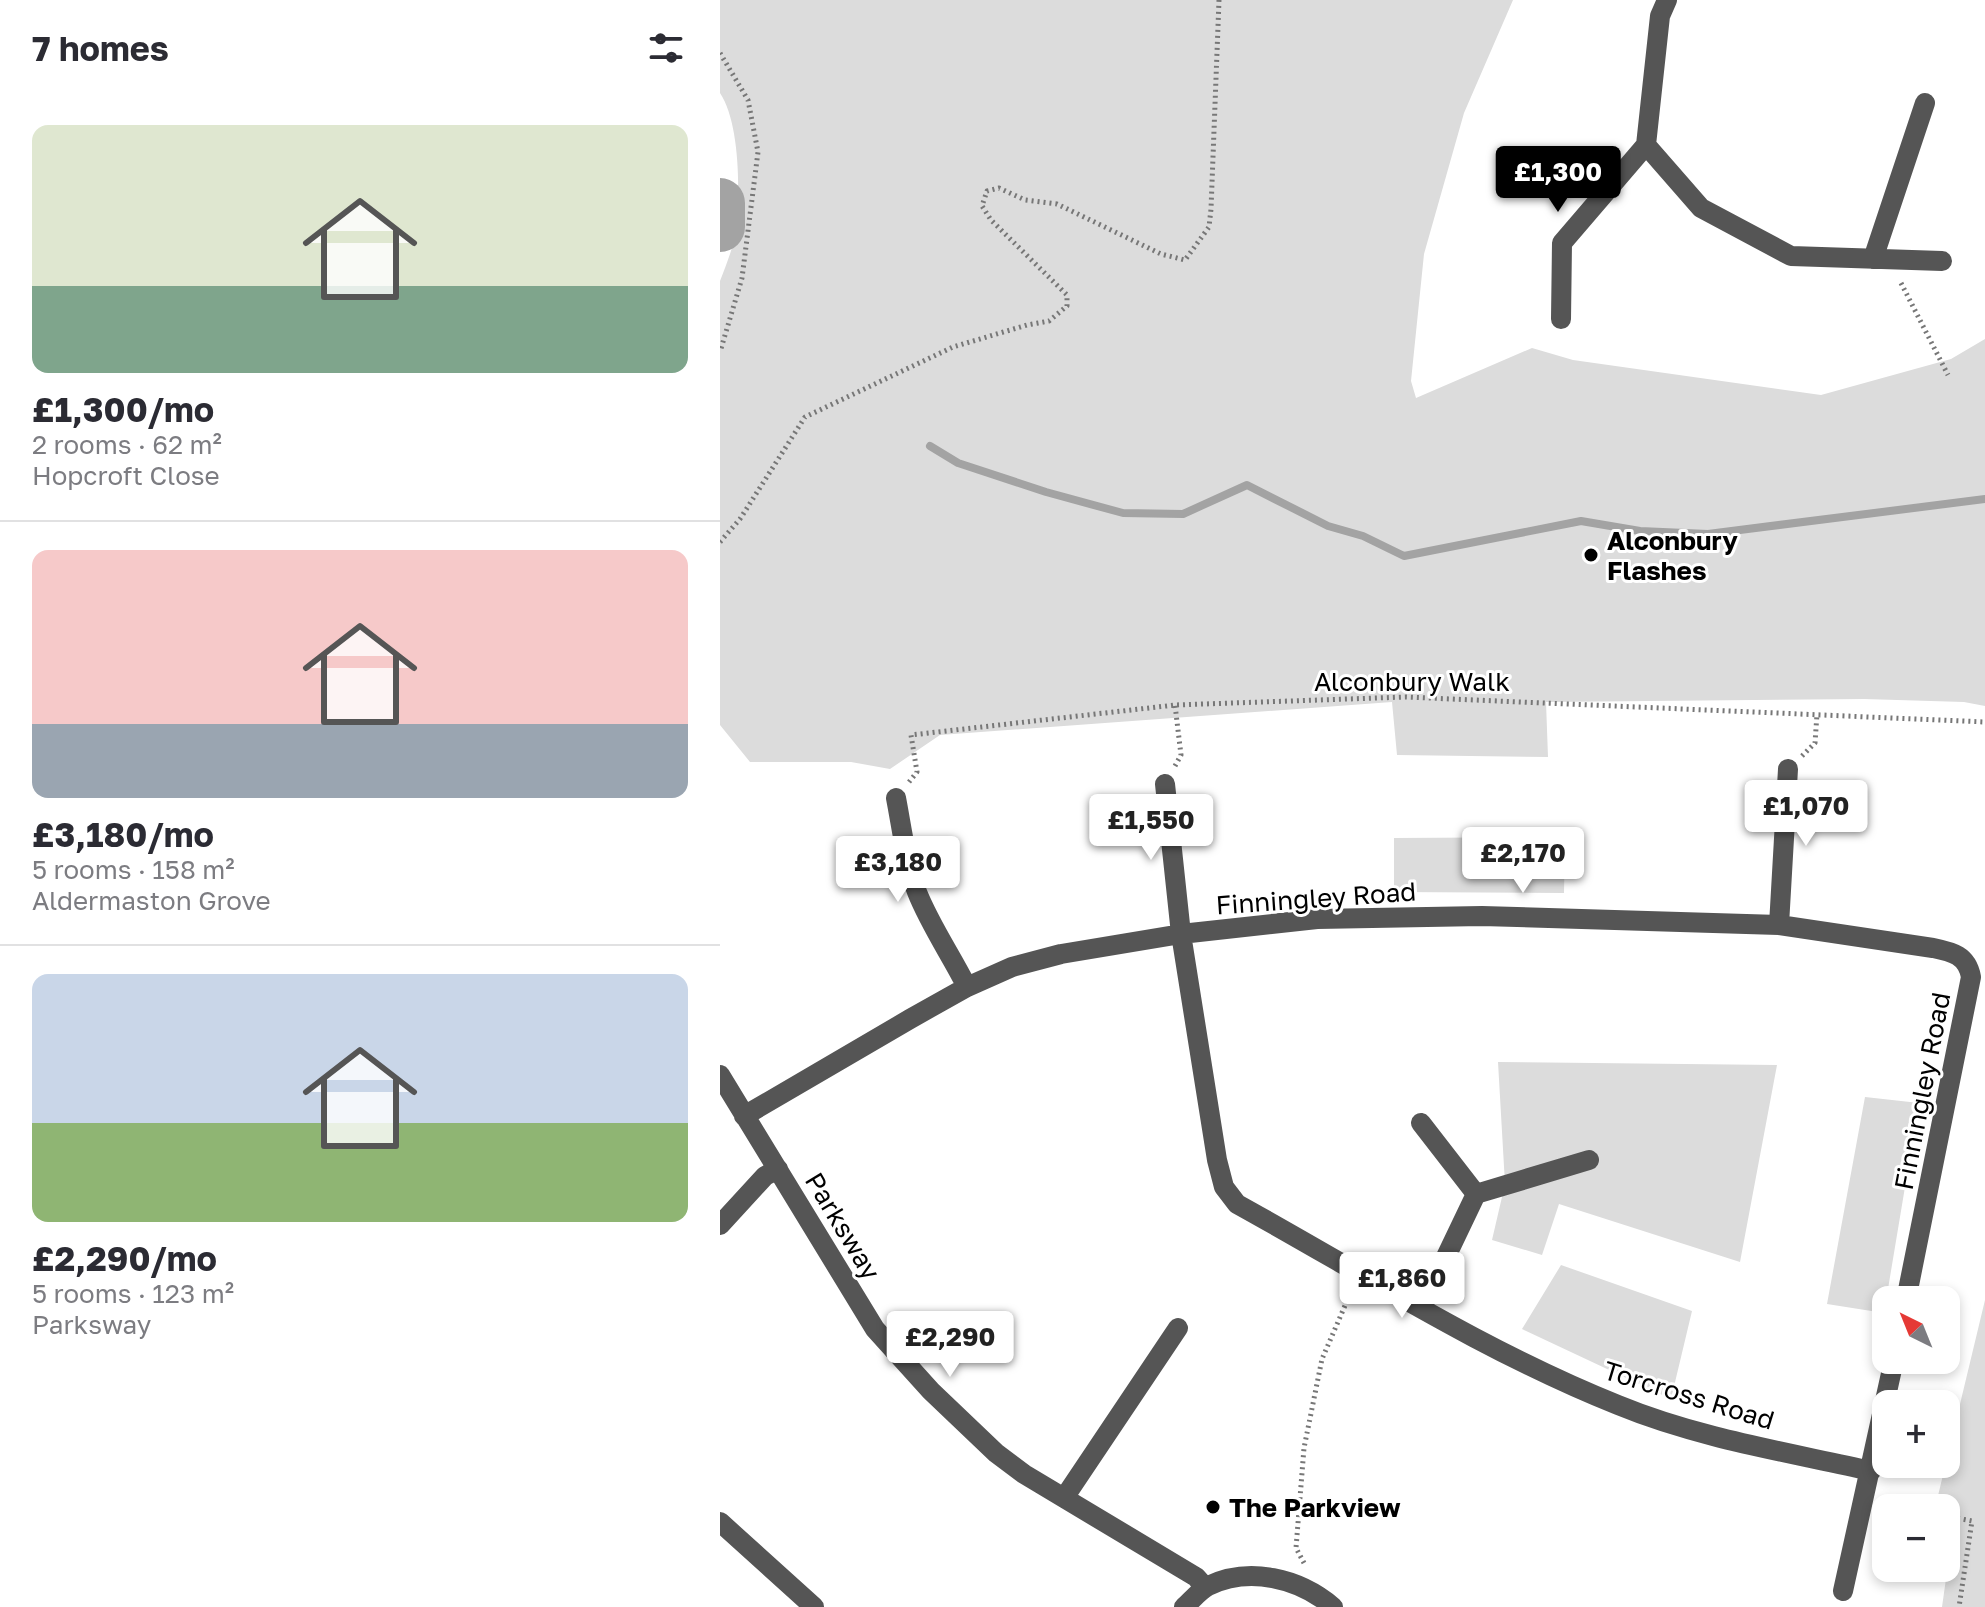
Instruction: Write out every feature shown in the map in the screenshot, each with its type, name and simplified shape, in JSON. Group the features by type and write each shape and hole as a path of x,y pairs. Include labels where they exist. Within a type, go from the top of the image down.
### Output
{"street":[{"path":"1561,319 1562,243 1646,145 1660,16 1667,0"},
{"path":"1881,259 1925,103"},
{"path":"1646,145 1701,208 1791,256 1942,261"},
{"path":"1779,925 1788,769"},
{"name":"Torcross Road","path":"1165,784 1181,934 1224,1187 1237,1204 1511,1356 1619,1406 1721,1436 1871,1471"},
{"path":"896,798 915,888 929,921 967,987"},
{"name":"Finningley Road","path":"744,1116 967,987 1012,967 1061,954 1181,934 1317,919 1482,916 1779,925 1954,952 1969,968 1971,977 1909,1286"},
{"name":"Parksway","path":"720,1075 875,1329 931,1391 996,1453 1064,1498 1196,1577 1205,1587"},
{"path":"1421,1123 1476,1194"},
{"path":"1422,1307 1476,1194 1589,1160"},
{"path":"720,1225 765,1176 778,1169"},
{"path":"1064,1498 1178,1328"},
{"path":"1843,1591 1891,1374"},
{"path":"720,1522 814,1607"},
{"path":"1184,1607 1205,1587 1230,1578 1257,1576 1280,1579 1326,1602"}],"path":[{"path":"720,542 740,519 805,417 953,347 1049,321 1067,306 1067,295 991,220 982,206 987,191 999,188 1025,200 1057,204 1161,254 1185,260 1209,227 1219,0"},
{"path":"720,53 748,100 758,152 742,278 720,352"},
{"path":"1881,259 1948,375"},
{"name":"Alconbury Walk","path":"896,798 917,772 911,735 1175,705 1405,697 1985,722"},
{"path":"1165,784 1181,755 1175,705"},
{"path":"1788,769 1815,743 1817,714"},
{"path":"1326,1602 1296,1548 1304,1448 1322,1359 1360,1271"},
{"path":"1959,1607 1972,1521 1960,1519"}],"shaded area":[{"path":"720,0 1513,0 1464,113 1424,254 1411,381 1416,398 1532,348 1573,360 1821,395 1951,359 1985,339 1985,706 1964,702 1864,699 1546,702 1548,757 1397,755 1392,702 940,735 890,769 851,762 750,762 720,725 720,281 734,240 738,164 732,124 720,93"},
{"path":"1565,837 1564,893 1394,892 1394,838"},
{"path":"1498,1062 1777,1065 1740,1262 1559,1204 1542,1255 1492,1240 1505,1184"},
{"path":"1865,1097 1919,1103 1888,1286 1872,1286 1872,1311 1827,1304"},
{"path":"1561,1265 1692,1311 1671,1399 1522,1329"},
{"path":"1985,1300 1985,1607 1942,1607 1946,1582 1960,1582 1960,1494 1938,1494 1942,1478 1960,1478 1960,1404"}],"waterway":[{"path":"720,203 720,227"},
{"path":"930,446 958,463 1123,513 1183,514 1247,485 1328,526 1363,536 1404,556 1581,521 1640,531 1708,534 1985,499"}],"place":[{"name":"Alconbury Flashes","path":"1591,555"},
{"name":"The Parkview","path":"1213,1507"}]}
